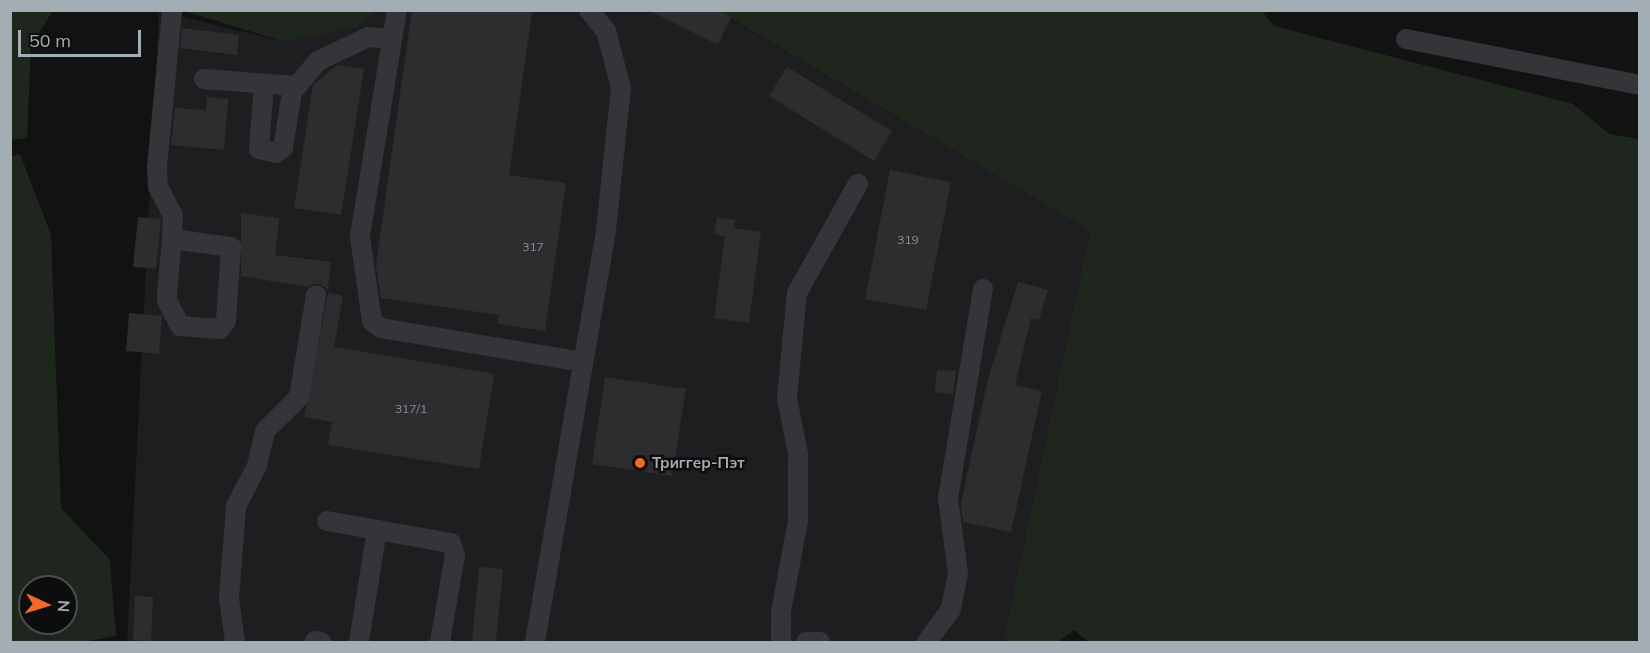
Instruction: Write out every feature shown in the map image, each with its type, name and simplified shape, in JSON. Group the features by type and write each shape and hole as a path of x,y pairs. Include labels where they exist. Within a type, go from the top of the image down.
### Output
{"lane":[{"path":"172,10 157,167 158,187 173,216 167,300 176,321 187,327 220,329 226,321 231,247 172,239"},
{"path":"397,10 360,237 372,321 381,328 583,362"},
{"path":"535,642 606,230 621,88 606,31 589,10"},
{"path":"204,79 293,87 301,84 318,61 368,37 392,39"},
{"path":"1406,39 1640,85"},
{"path":"264,84 259,146 265,152 282,151 293,87"},
{"path":"781,642 781,612 798,520 798,454 787,398 796,293 858,184"},
{"path":"927,642 951,609 958,574 948,498 983,289"},
{"path":"235,642 228,598 236,506 257,466 265,431 296,406 316,295"},
{"path":"327,521 445,540 454,548 440,642"},
{"path":"359,642 377,529"},
{"path":"806,642 820,642"}],"shaded area":[{"path":"10,11 154,11 52,12 31,46 27,138 11,140"},
{"path":"159,11 285,42 369,11 717,11 1090,231 1003,642 127,642"},
{"path":"184,11 374,11 358,27 285,42"},
{"path":"718,11 1262,11 1274,26 1573,104 1609,134 1639,139 1639,642 1089,642 1074,630 1058,642 1003,642 1090,231"},
{"path":"20,154 51,235 61,508 110,560 116,636 83,642 11,642 10,157"}],"building":[{"path":"412,10 532,12 509,175 566,183 545,331 498,324 499,315 381,298 376,265"},
{"path":"648,10 717,10 731,17 718,45"},
{"path":"182,28 239,35 237,55 180,48"},
{"path":"337,65 364,69 341,215 294,208 313,85"},
{"path":"787,67 892,131 874,161 769,96"},
{"path":"207,97 228,99 224,150 171,145 175,108 206,110"},
{"path":"890,170 951,182 926,310 865,299"},
{"path":"241,213 279,218 275,255 331,262 328,289 317,283 308,287 241,276"},
{"path":"138,217 161,219 156,269 133,267"},
{"path":"717,217 735,220 734,228 761,232 749,323 714,318 725,236 714,234"},
{"path":"1018,282 1048,290 1039,320 1031,318 1015,385 1042,391 1011,532 963,522 961,503 988,379"},
{"path":"328,293 343,296 334,347 494,374 479,469 328,445 332,422 304,417"},
{"path":"129,313 162,316 159,354 126,351"},
{"path":"937,370 956,371 953,394 935,392"},
{"path":"605,377 686,389 672,476 592,464"},
{"path":"479,567 503,569 496,642 472,642"},
{"path":"135,596 153,597 151,641 133,640"}],"place":[{"name":"Триггер-Пэт","path":"640,463"}]}
